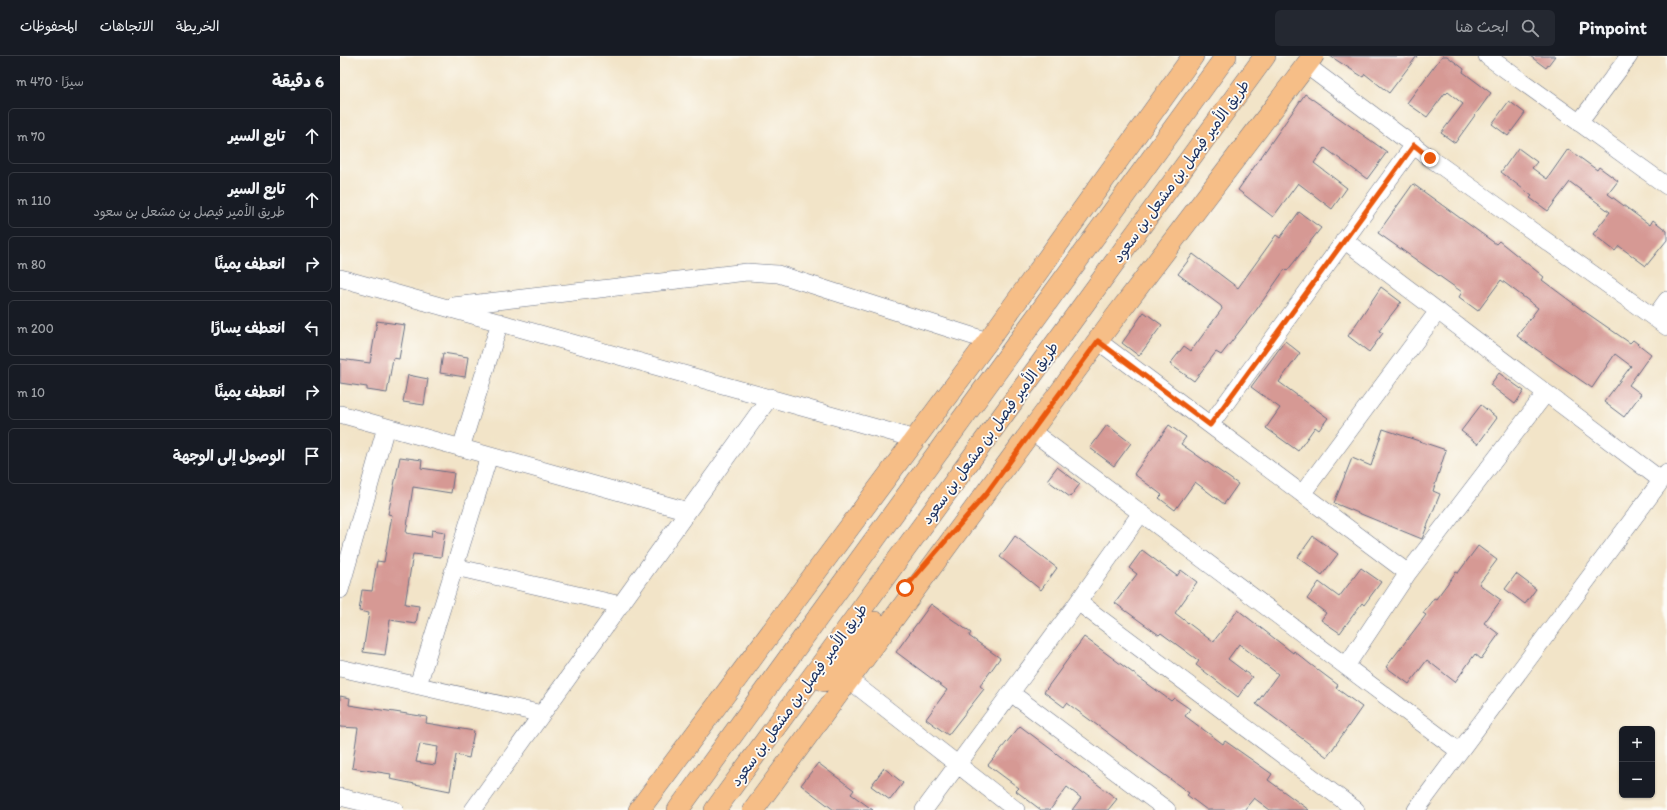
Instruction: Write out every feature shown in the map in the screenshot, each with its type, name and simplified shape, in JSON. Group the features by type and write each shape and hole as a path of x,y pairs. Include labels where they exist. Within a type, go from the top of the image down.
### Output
{"main road":[{"path":"639,810 853,525 988,341 1193,56"},
{"name":"طريق الأمير فيصل بن مشعل بن سعود","path":"678,810 1226,56"},
{"name":"طريق الأمير فيصل بن مشعل بن سعود","path":"714,810 1265,56"},
{"name":"طريق الأمير فيصل بن مشعل بن سعود","path":"753,810 1031,431 1309,61"},
{"path":"988,341 1123,198"},
{"path":"730,789 986,494"},
{"path":"698,783 853,525"}],"street":[{"path":"1579,123 1629,56"},
{"path":"1491,57 1579,123 1667,186"},
{"path":"1309,61 1414,145 1660,322 1667,300"},
{"path":"1210,425 1414,145"},
{"path":"1344,240 1546,393 1664,476 1416,810"},
{"path":"444,307 748,272 778,274 988,341"},
{"path":"340,278 916,439"},
{"path":"1302,494 1438,311"},
{"path":"461,448 500,322"},
{"path":"1098,341 1408,573"},
{"path":"1346,666 1408,573 1546,393"},
{"path":"473,810 770,398"},
{"path":"340,414 688,511"},
{"path":"340,590 347,535 386,427"},
{"path":"1031,431 1459,751"},
{"path":"418,685 489,456"},
{"path":"924,810 1078,602 1141,513"},
{"path":"455,567 621,605"},
{"path":"1078,602 1356,810"},
{"path":"340,668 542,714"},
{"path":"848,679 1016,810"},
{"path":"1011,693 1167,810"},
{"path":"340,797 395,810"}],"building":[{"path":"1330,56 1417,56 1389,93 1365,74 1363,77"},
{"path":"1442,56 1447,56 1464,69 1463,72 1491,93 1455,143 1441,133 1463,104 1448,92 1446,94 1445,93 1427,117 1407,103"},
{"path":"1530,56 1555,56 1546,68"},
{"path":"1305,94 1387,152 1367,179 1325,148 1314,163 1347,188 1332,209 1298,183 1273,217 1238,190"},
{"path":"1509,101 1525,113 1508,136 1492,124"},
{"path":"1518,148 1537,162 1532,168 1547,179 1568,149 1597,170 1599,167 1618,181 1608,194 1650,225 1653,220 1667,231 1667,240 1646,266 1619,246 1615,251 1593,234 1610,212 1570,182 1548,211 1530,198 1532,196 1501,172"},
{"path":"1413,184 1496,244 1499,241 1544,277 1542,280 1581,309 1630,343 1633,340 1651,354 1629,385 1641,394 1624,417 1604,402 1631,366 1615,354 1592,388 1517,336 1538,308 1501,280 1478,311 1459,297 1462,292 1378,233"},
{"path":"1299,212 1321,228 1287,271 1285,269 1257,309 1221,355 1216,352 1194,381 1170,364 1184,346 1191,351 1222,309 1221,306 1178,274 1193,254 1238,288 1276,235 1280,238"},
{"path":"1381,287 1401,302 1379,331 1383,333 1369,352 1348,336"},
{"path":"1144,312 1162,325 1139,356 1122,343"},
{"path":"377,321 405,325 399,359 393,358 387,393 367,390 367,387 340,383 340,359 370,363"},
{"path":"1285,341 1300,353 1279,382 1328,418 1319,430 1315,427 1298,451 1266,428 1280,408 1251,387"},
{"path":"443,353 468,357 465,377 440,373"},
{"path":"1499,373 1524,391 1515,404 1490,385"},
{"path":"408,375 428,379 424,405 403,402"},
{"path":"1481,405 1497,418 1478,444 1461,431"},
{"path":"1107,425 1131,443 1114,466 1090,448"},
{"path":"1169,425 1186,437 1181,444 1238,484 1224,504 1195,482 1175,510 1159,498 1162,495 1134,474"},
{"path":"1383,429 1446,450 1433,491 1440,494 1422,539 1334,503 1352,458 1371,466"},
{"path":"400,457 422,460 421,468 454,473 451,493 413,487 406,533 431,537 432,530 445,532 441,557 413,554 405,604 419,606 416,624 390,620 385,655 363,652 369,613 359,611 362,590 372,591 377,561 384,562 392,515 388,514"},
{"path":"1057,467 1080,484 1070,497 1047,480"},
{"path":"1015,536 1057,568 1041,590 1000,557"},
{"path":"1313,536 1338,554 1322,575 1298,557"},
{"path":"1478,546 1497,560 1479,584 1501,600 1484,623 1499,634 1481,659 1475,654 1455,682 1427,660 1409,684 1386,667 1426,615 1423,613 1434,598 1436,599 1456,572 1458,573"},
{"path":"1142,550 1177,576 1181,570 1197,582 1175,613 1213,642 1238,610 1293,653 1294,651 1338,685 1336,688 1362,707 1327,757 1256,704 1278,674 1239,644 1228,659 1252,677 1238,697 1196,665 1199,661 1161,633 1159,635 1115,603 1137,574 1129,568"},
{"path":"1361,568 1381,582 1364,605 1362,603 1340,633 1321,620 1326,613 1307,599 1319,582 1339,597"},
{"path":"1516,574 1536,589 1525,604 1505,589"},
{"path":"931,604 971,633 969,636 1000,658 980,686 984,689 948,735 926,719 947,690 896,652"},
{"path":"1084,637 1171,701 1174,698 1190,709 1185,716 1223,744 1225,741 1272,774 1268,780 1309,810 1270,810 1254,798 1244,810 1207,810 1187,795 1189,793 1067,703 1064,707 1044,692"},
{"path":"340,696 350,698 349,705 427,717 426,723 474,731 469,758 456,755 450,791 390,779 391,774 352,768 358,728 340,727","holes":["420,744 438,747 435,765 416,762"]},
{"path":"1020,726 1117,799 1108,810 1072,810 1081,798 1067,787 1050,810 1041,810 1016,791 1019,788 988,765"},
{"path":"818,763 854,790 851,794 873,810 834,810 801,785"},
{"path":"884,768 903,783 890,800 871,786"}],"route":[{"path":"905,588 986,494 1098,341 1210,425 1414,145 1430,158"}]}
